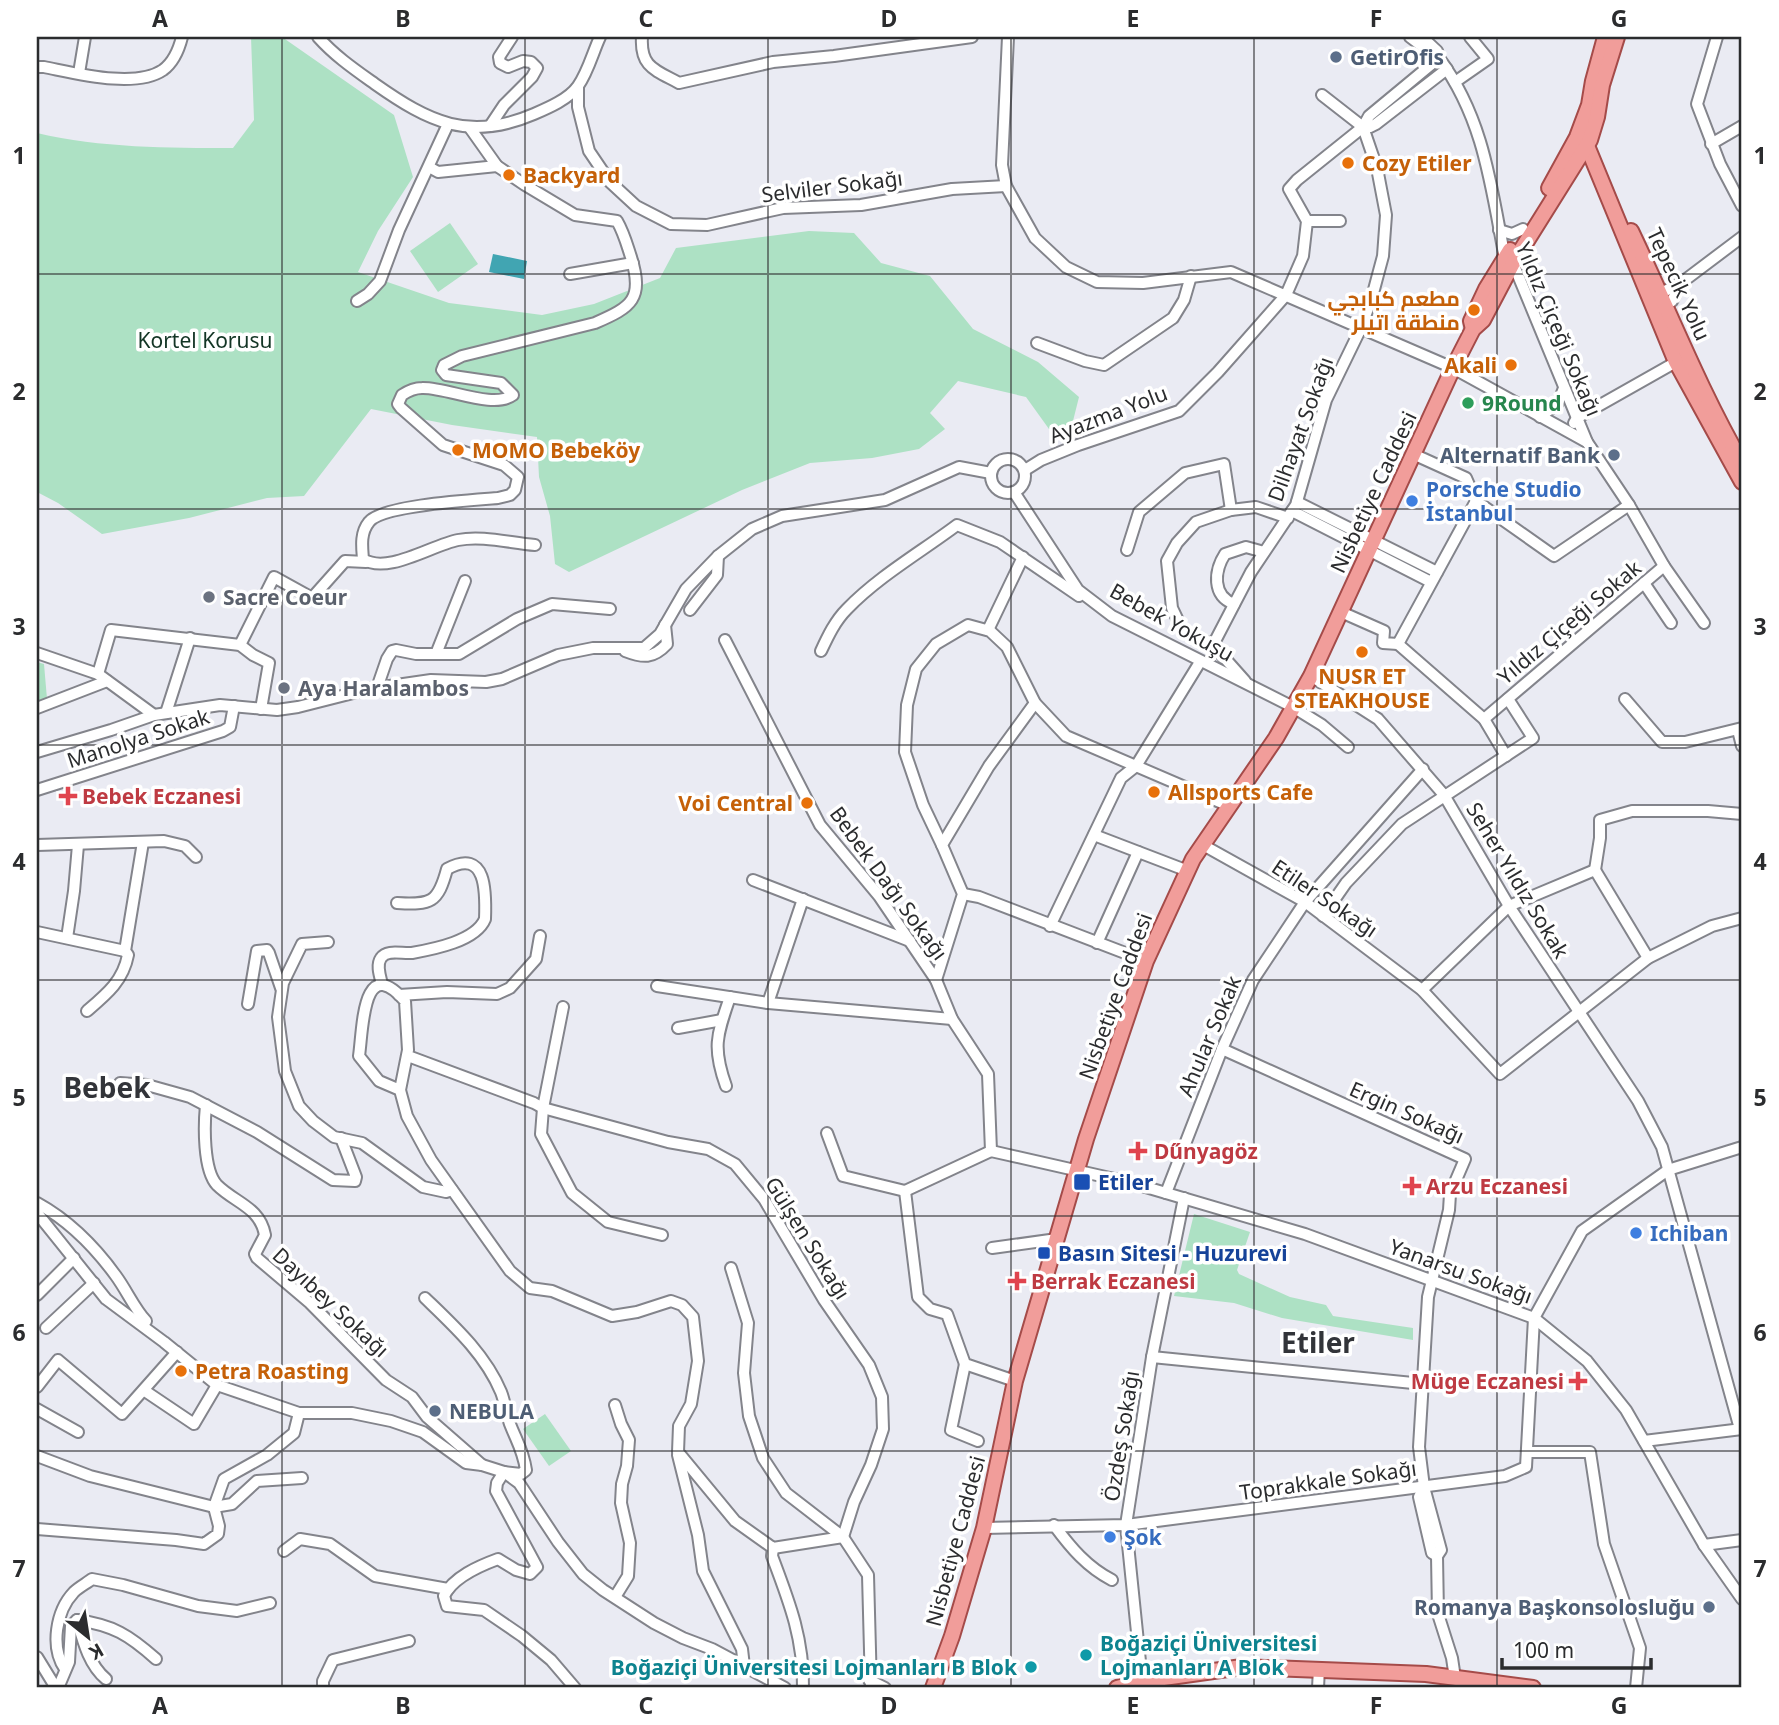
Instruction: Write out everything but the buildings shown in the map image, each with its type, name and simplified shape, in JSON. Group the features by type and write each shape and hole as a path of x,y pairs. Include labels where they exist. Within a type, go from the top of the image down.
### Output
{"main road":[{"name":"Nisbetiye Caddesi","path":"1509,261 1523,229 1593,111 1593,81 1605,37"},
{"name":"Nisbetiye Caddesi","path":"933,1688 984,1528 1015,1381 1077,1170 1146,961 1203,845 1311,676 1473,329 1471,321 1486,289 1509,261 1586,146 1593,111 1617,37"},
{"name":"Tepecik Yolu","path":"1593,111 1603,172 1682,359 1742,482"},
{"name":"Tepecik Yolu","path":"1586,146 1658,301"},
{"path":"1577,160 1594,163"},
{"name":"Tepecik Yolu","path":"1682,359 1742,463"},
{"path":"1117,1688 1142,1681 1242,1667 1319,1668 1455,1678 1534,1688"}],"street":[{"path":"79,73 85,37"},
{"path":"37,68 44,66 136,79 163,70 173,61 182,37"},
{"path":"318,37 335,55 411,110 449,124 470,128 522,119 541,111 578,87 600,37"},
{"path":"490,126 504,105 532,77 537,68 531,62 523,61 508,67 500,63 499,57 512,37"},
{"path":"642,37 641,52 649,67 679,83 773,62 972,37"},
{"path":"1008,37 1002,166 1006,186 1035,238 1066,267 1097,282 1143,283 1231,272 1453,368 1587,442"},
{"path":"1340,221 1307,221 1289,189 1363,127 1368,117 1439,58 1410,37"},
{"name":"Yıldız Çiçeği Sokağı","path":"1422,37 1437,51 1475,123 1499,230 1509,261 1587,442"},
{"path":"1455,82 1489,59 1470,37"},
{"path":"1717,37 1697,104 1711,144 1742,206"},
{"path":"1322,95 1363,127 1370,127 1447,69"},
{"name":"Selviler Sokağı","path":"578,87 578,107 589,150 610,182 636,206 671,224 707,225 783,208 861,205 952,190 1006,186"},
{"path":"357,301 380,281 399,230 449,124"},
{"path":"1711,144 1742,126"},
{"name":"Dilhayat Sokağı","path":"1213,645 1251,572 1293,509 1326,400 1373,297 1383,256 1386,215 1377,169 1363,127"},
{"path":"366,562 363,559 362,540 368,523 374,516 396,510 498,498 510,495 518,483 518,477 504,465 443,445 401,408 398,404 402,395 424,387 488,399 507,399 513,395 501,383 446,375 442,370 444,365 462,356 595,323 628,305 638,281 623,231 617,221 575,215 497,166 470,128"},
{"path":"429,167 438,172 497,166"},
{"name":"Ayazma Yolu","path":"1025,470 1041,460 1078,445 1179,411 1243,345 1286,295 1303,256 1307,221"},
{"path":"1499,230 1512,234 1523,229"},
{"path":"1658,301 1672,301 1681,283 1742,238"},
{"path":"570,274 633,263"},
{"path":"1037,343 1085,361 1104,365 1173,318 1184,300 1191,276"},
{"path":"1565,430 1573,425 1577,418 1682,359"},
{"path":"1540,416 1558,403 1564,388"},
{"name":"Yıldız Çiçeği Sokak","path":"1484,719 1664,566 1629,505 1587,442"},
{"path":"1413,454 1466,478 1476,501 1554,556 1629,505"},
{"path":"1009,459 1020,463 1025,470 1024,482 1014,492 1004,492 994,485 991,473 996,463 1009,459"},
{"path":"1127,550 1139,512 1185,473 1224,464 1231,510"},
{"path":"37,752 166,713 220,705 261,709 298,707 377,688 431,680 486,682 502,679 558,655 593,648 615,648 641,657 654,655 667,644 665,625 686,589 718,556 752,529 782,516 885,500 959,467 991,473"},
{"name":"Bebek Yokuşu","path":"1014,492 1079,590 1112,617 1293,707 1322,725 1348,747"},
{"path":"1398,644 1476,501"},
{"path":"1251,687 1213,645 1183,631 1172,608 1167,561 1177,543 1196,522 1231,510 1256,507 1293,509 1434,577"},
{"path":"821,651 830,631 845,610 957,525 1000,542 1112,617"},
{"path":"240,645 274,577 312,598 345,561 394,562 456,540 471,538 535,545"},
{"path":"1234,604 1227,601 1220,592 1216,576 1219,562 1225,554 1246,547 1265,552"},
{"path":"691,610 717,575 718,556"},
{"path":"988,631 1023,558"},
{"path":"1664,566 1704,623"},
{"path":"436,654 465,581"},
{"path":"1644,583 1671,623"},
{"path":"377,688 392,651 459,654 517,619 552,604 610,609"},
{"path":"1340,612 1384,631 1383,642 1398,644 1484,719 1506,756"},
{"path":"936,981 963,894 923,805 905,752 907,705 916,669 936,644 968,625 988,631 1007,648 1035,703 1066,736 1229,806"},
{"path":"102,677 111,630 240,645 253,656 269,663 261,709"},
{"path":"166,713 190,638"},
{"name":"Bebek Dağı Sokağı","path":"725,640 820,825 879,896 910,941 936,981 952,1019 988,1074 991,1151"},
{"path":"37,653 102,677 154,715"},
{"path":"1050,926 1121,778 1136,766 1200,662"},
{"name":"Seher Yıldız Sokak","path":"1311,676 1378,719 1444,795 1509,906 1638,1101 1662,1147 1668,1170"},
{"path":"37,708 102,677"},
{"path":"1323,916 1346,883 1402,824 1533,738 1508,699"},
{"path":"1625,699 1662,742 1685,743 1740,729 1742,746"},
{"path":"942,845 989,766 1035,703"},
{"name":"Manolya Sokak","path":"37,790 223,731 230,727 234,706"},
{"name":"Ahular Sokak","path":"1166,1193 1252,980 1305,902 1423,769"},
{"path":"1648,958 1595,870 1600,820 1632,811 1742,814"},
{"path":"1094,835 1188,871"},
{"path":"37,845 164,841 185,846 196,857"},
{"path":"87,1011 125,971 128,955 125,951 143,842"},
{"path":"67,938 78,845"},
{"name":"Etiler Sokağı","path":"1203,845 1305,902 1422,990 1500,1074 1580,1011"},
{"path":"1097,943 1138,852"},
{"path":"382,984 379,960 387,953 411,953 453,942 469,937 482,926 485,919 484,877 474,866 460,862 447,869 443,883 432,901 419,904 397,903"},
{"path":"1422,990 1509,906 1595,870"},
{"path":"753,880 910,941"},
{"path":"963,894 979,897 1146,961"},
{"path":"768,1003 803,899"},
{"path":"1580,1011 1648,958 1712,926 1742,918"},
{"path":"37,932 125,951"},
{"path":"399,995 447,992 497,994 510,988 536,959 540,936"},
{"path":"328,942 302,944 283,983 278,1017 285,1071 299,1106 334,1137 362,1143 423,1187 446,1192 452,1190"},
{"path":"248,1004 257,951 267,950 269,953 282,991"},
{"path":"400,1090 379,1081 359,1056 369,992 382,984 388,985 405,1001 408,1056 400,1090 407,1116 431,1160 510,1271 530,1288 552,1291 612,1316 637,1312 671,1301 682,1305 693,1317 698,1361 691,1404 679,1426 678,1452 698,1535 703,1570 742,1649 744,1666"},
{"path":"657,986 768,1003 952,1019"},
{"path":"726,1086 721,1073 716,1038 730,997"},
{"path":"563,1007 543,1108 541,1134 572,1193 608,1222 662,1235"},
{"path":"678,1028 722,1020"},
{"name":"Ergin Sokağı","path":"1222,1049 1465,1159 1451,1194 1428,1297 1419,1447 1424,1487 1441,1550 1437,1556 1437,1614 1452,1658 1455,1678"},
{"name":"Gülşen Sokağı","path":"408,1056 543,1108 668,1142 708,1149 735,1164 764,1199 824,1300 869,1365 882,1397 883,1429 843,1537"},
{"path":"120,1083 147,1085 190,1097 257,1132 333,1180 355,1181 356,1177 341,1138"},
{"name":"Dayıbey Sokağı","path":"206,1105 203,1127 211,1175 218,1186 246,1205 261,1222 265,1235 255,1254 257,1258 310,1303 386,1380 412,1397 427,1417 482,1465"},
{"path":"827,1133 843,1177 905,1192 991,1151 1077,1170"},
{"path":"1636,1688 1640,1648 1624,1595 1604,1544 1590,1452 1527,1452 1534,1318 1582,1231 1668,1170 1742,1147"},
{"name":"Yanarsu Sokağı","path":"1077,1170 1305,1234 1534,1318 1587,1361 1626,1410 1704,1545 1742,1599"},
{"path":"1644,1441 1741,1429 1668,1170"},
{"path":"905,1192 918,1297 930,1309 947,1314 965,1364 951,1430 978,1441"},
{"name":"Özdeş Sokağı","path":"1142,1681 1126,1525 1152,1357 1184,1198"},
{"path":"37,1203 67,1224 101,1257 137,1311 164,1342"},
{"path":"37,1213 106,1299 217,1385 299,1413 352,1413 391,1421 423,1432 466,1462 521,1474 526,1470 523,1451 510,1424 500,1392 484,1362 461,1333 425,1298"},
{"path":"992,1248 1057,1240"},
{"path":"37,1296 74,1258"},
{"path":"731,1268 748,1323 744,1373 749,1416 763,1458 786,1493 843,1537 868,1575 870,1684 885,1688"},
{"path":"46,1328 94,1283"},
{"path":"37,1387 58,1360 122,1414 177,1352"},
{"path":"1152,1357 1423,1384"},
{"path":"965,1364 1015,1381"},
{"path":"145,1391 194,1424 217,1385"},
{"path":"615,1405 629,1440 621,1503 630,1543 628,1576 615,1597"},
{"path":"37,1409 78,1432"},
{"path":"37,1529 204,1544 218,1534 219,1525 214,1507 224,1479 267,1455 293,1433 299,1413"},
{"path":"678,1452 735,1521 773,1548 843,1537"},
{"name":"Toprakkale Sokağı","path":"984,1528 1126,1525 1505,1476 1526,1467 1527,1452"},
{"path":"37,1457 90,1476 214,1507 232,1504 257,1481 302,1478"},
{"path":"504,1472 497,1483 496,1491 537,1567 530,1574 516,1570 498,1559 481,1566 447,1589 444,1596 447,1606 484,1611 522,1636 551,1660 575,1688"},
{"path":"504,1472 519,1483 583,1574 654,1623 683,1638 712,1648 785,1688"},
{"path":"1054,1525 1072,1549 1095,1572 1112,1580"},
{"path":"284,1550 300,1539 330,1544 375,1576 447,1589"},
{"path":"1704,1545 1742,1540"},
{"path":"773,1548 772,1556 797,1625 803,1662 803,1688"},
{"path":"65,1669 58,1659 58,1618 74,1591 92,1579 198,1606 237,1611 270,1603"},
{"path":"57,1688 69,1662 71,1626 77,1620"},
{"path":"77,1620 93,1622 128,1634 156,1659"},
{"path":"77,1620 85,1647 98,1672 107,1679"},
{"path":"323,1688 323,1681 333,1660 409,1641"},
{"path":"37,1657 57,1688"},
{"path":"1318,1688 1319,1668"}],"green space":[{"name":"Kortel Korusu","path":"251,37 282,37 394,115 413,177 378,231 358,272 449,303 542,315 594,304 660,278 676,248 809,231 854,233 881,263 930,276 973,329 1038,362 1079,397 1072,425 1049,429 1026,397 958,381 930,413 945,429 919,449 872,458 810,463 742,490 569,572 555,564 550,516 539,477 537,437 452,425 371,409 304,496 267,498 189,518 102,534 58,503 37,492 37,133 110,144 233,148 254,120"},
{"path":"450,223 478,264 438,292 410,251"},
{"path":"37,662 44,664 47,699 37,703"},
{"path":"1194,1214 1250,1232 1237,1270 1239,1274 1290,1297 1326,1305 1333,1316 1413,1328 1413,1340 1282,1318 1234,1303 1174,1296"},
{"path":"545,1414 571,1451 549,1466 523,1429"}],"water":[{"path":"493,254 527,261 524,279 489,272"}],"place":[{"name":"GetirOfis","path":"1336,57"},
{"name":"Cozy Etiler","path":"1348,163"},
{"name":"Backyard","path":"509,175"},
{"name":"مطعم كبابجي منطقة اتيلر","path":"1474,310"},
{"name":"Akali","path":"1511,365"},
{"name":"9Round","path":"1468,403"},
{"name":"MOMO Bebeköy","path":"458,450"},
{"name":"Alternatif Bank","path":"1614,455"},
{"name":"Porsche Studio İstanbul","path":"1412,501"},
{"name":"Sacre Coeur","path":"209,597"},
{"name":"NUSR ET STEAKHOUSE","path":"1362,652"},
{"name":"Aya Haralambos","path":"284,688"},
{"name":"Allsports Cafe","path":"1154,792"},
{"name":"Bebek Eczanesi","path":"68,796"},
{"name":"Voi Central","path":"807,803"},
{"name":"Dűnyagöz","path":"1138,1151"},
{"name":"Etiler","path":"1082,1182"},
{"name":"Arzu Eczanesi","path":"1412,1186"},
{"name":"Ichiban","path":"1636,1233"},
{"name":"Basın Sitesi - Huzurevi","path":"1044,1253"},
{"name":"Berrak Eczanesi","path":"1017,1281"},
{"name":"Petra Roasting","path":"181,1371"},
{"name":"Müge Eczanesi","path":"1578,1381"},
{"name":"NEBULA","path":"435,1411"},
{"name":"Şok","path":"1110,1537"},
{"name":"Romanya Başkonsolosluğu","path":"1709,1607"},
{"name":"Boğaziçi Üniversitesi Lojmanları A Blok","path":"1086,1655"},
{"name":"Boğaziçi Üniversitesi Lojmanları B Blok","path":"1031,1667"}],"district":[{"name":"Bebek","path":"107,1087"},
{"name":"Etiler","path":"1318,1342"}]}
